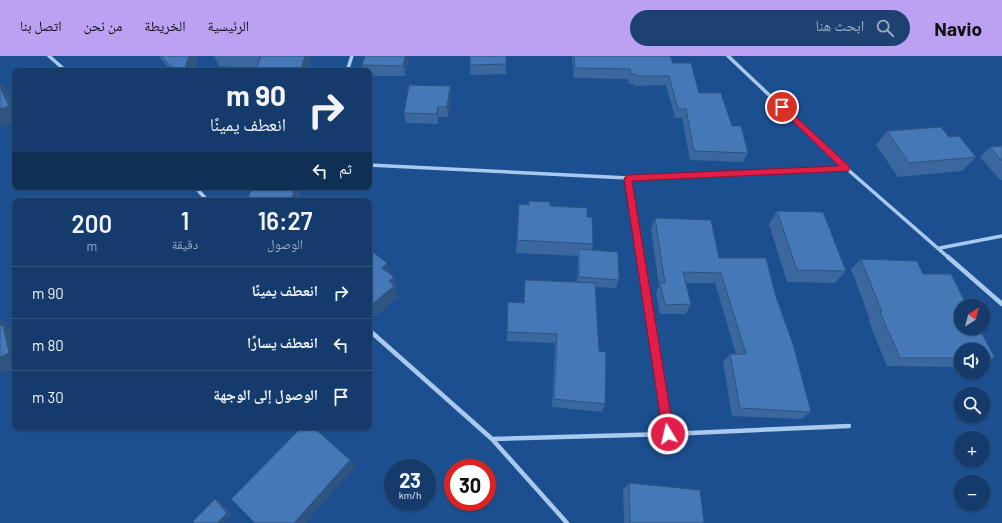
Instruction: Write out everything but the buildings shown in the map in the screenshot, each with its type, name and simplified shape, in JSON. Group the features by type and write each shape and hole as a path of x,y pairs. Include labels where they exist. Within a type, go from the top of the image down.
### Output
{"street":[{"path":"49,56 63,68"},
{"path":"349,68 352,56"},
{"path":"728,56 846,168 940,248 1002,304"},
{"path":"372,165 628,178 846,168"},
{"path":"628,178 668,434"},
{"path":"198,190 205,198"},
{"path":"940,248 1002,236"},
{"path":"372,333 492,438 567,523"},
{"path":"492,438 668,434 849,426"}],"route":[{"path":"668,434 628,178 846,168 782,107"}]}
